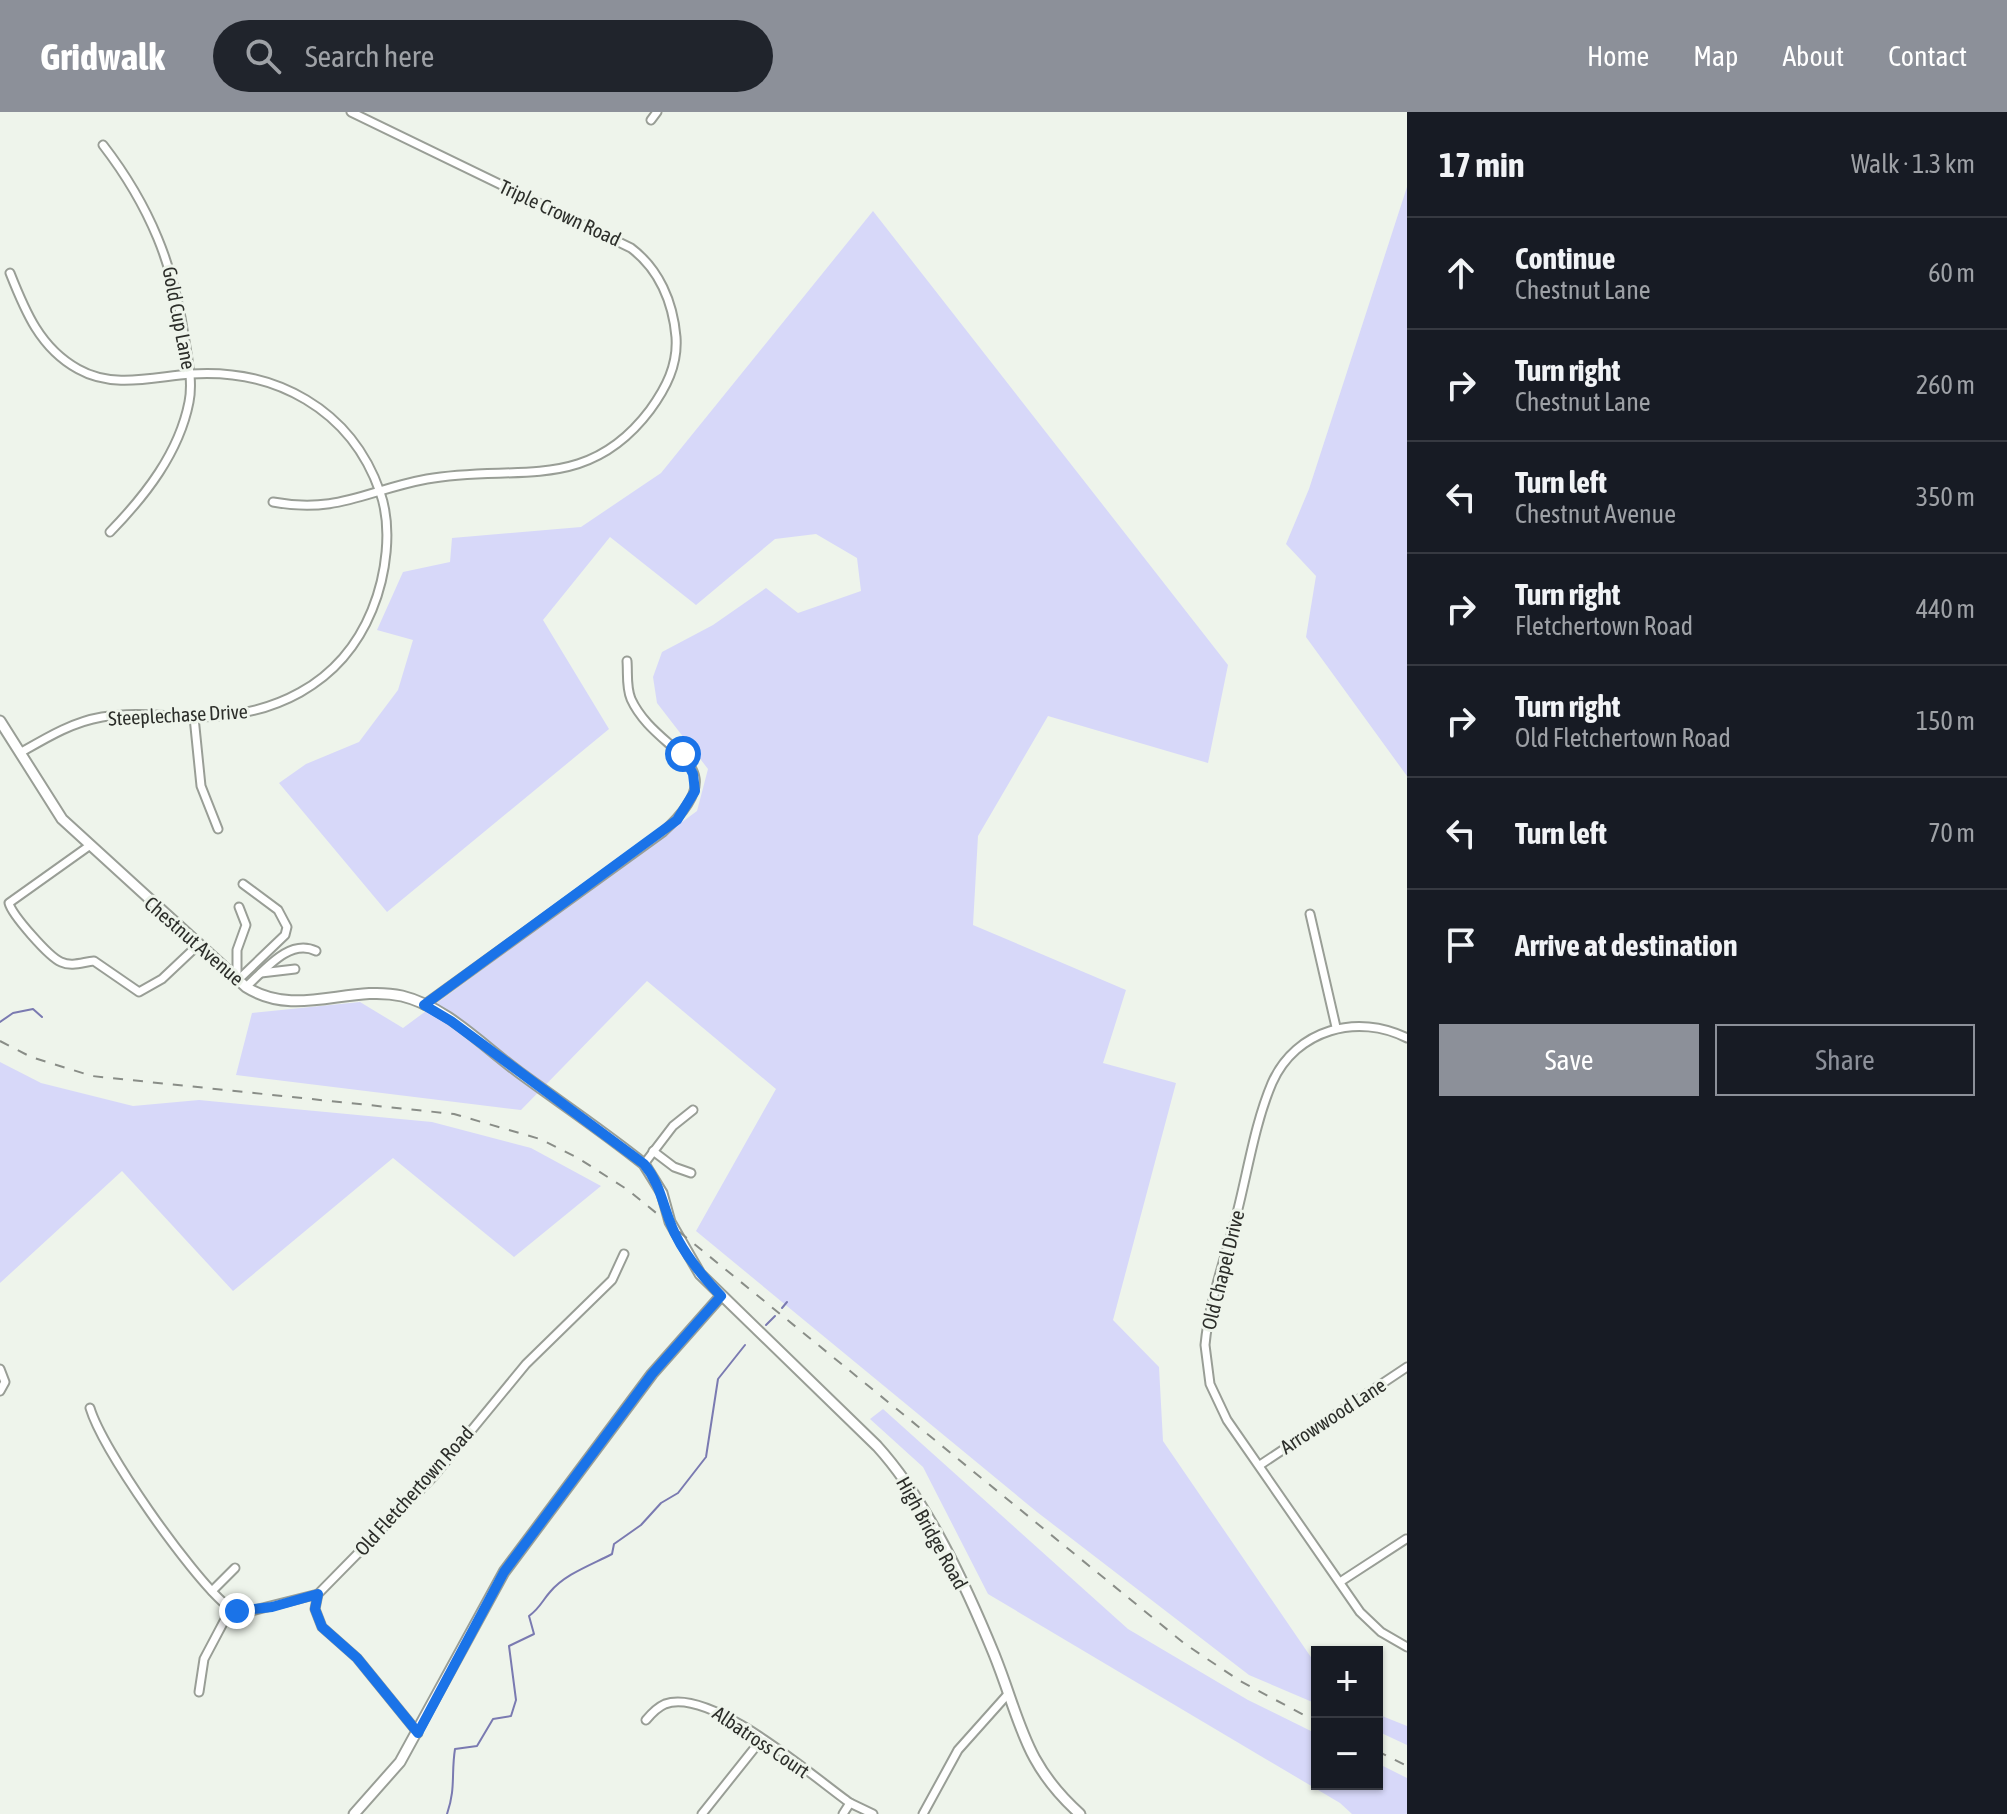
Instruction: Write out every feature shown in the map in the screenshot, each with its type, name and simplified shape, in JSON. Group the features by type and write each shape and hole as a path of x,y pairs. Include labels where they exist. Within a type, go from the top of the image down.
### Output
{"street":[{"name":"Triple Crown Road","path":"273,502 314,507 381,493 423,479 464,474 536,474 592,458 629,433 657,401 668,383 675,360 676,332 671,307 655,271 631,248 351,112"},
{"path":"651,120 657,112"},
{"name":"Gold Cup Lane","path":"103,145 138,193 166,253 179,298 190,374 187,410 168,455 138,503 110,532"},
{"name":"Steeplechase Drive","path":"10,273 42,339 79,370 121,381 190,374 262,379 309,399 350,436 381,493 386,535 382,579 368,621 337,667 308,690 273,707 242,714 103,717 64,729 20,753"},
{"path":"424,1005 651,841 677,820 693,799 695,785 690,766 645,719 630,697 627,661"},
{"path":"194,717 201,786 218,829"},
{"name":"Chestnut Avenue","path":"0,721 50,805 89,846 242,984 265,997 291,1002 387,994 424,1005 451,1021 644,1164 662,1193 670,1222 683,1248 721,1296"},
{"path":"89,846 9,903 13,913 55,959 71,964 94,961 139,992 162,979 197,946"},
{"path":"242,984 285,935 287,927 278,910 243,884"},
{"path":"239,907 246,925 237,950 242,984"},
{"path":"1310,914 1336,1027 1370,1025 1407,1038"},
{"path":"242,984 299,946 316,951"},
{"path":"261,973 295,969"},
{"name":"Old Chapel Drive","path":"1336,1027 1298,1049 1273,1081 1206,1331 1206,1365 1215,1396 1227,1420 1340,1582 1371,1624 1407,1647"},
{"path":"644,1164 673,1126 693,1110"},
{"path":"653,1151 674,1167 691,1173"},
{"name":"Old Fletchertown Road","path":"318,1594 433,1477 526,1364 612,1280 624,1254"},
{"path":"354,1814 378,1791 418,1733 504,1572 652,1374 721,1296"},
{"name":"High Bridge Road","path":"721,1296 877,1446 902,1476 964,1589 1041,1774 1080,1814"},
{"name":"Arrowwood Lane","path":"1260,1465 1407,1367"},
{"path":"0,1369 5,1382 0,1391"},
{"path":"90,1408 95,1424 118,1464 212,1591 231,1608 247,1612 318,1594 315,1609 322,1627 357,1658 418,1733"},
{"path":"1340,1582 1406,1539"},
{"path":"212,1591 235,1568"},
{"path":"199,1692 208,1648 231,1608"},
{"path":"923,1814 958,1750 1008,1694"},
{"name":"Albatross Court","path":"646,1720 663,1705 691,1702 717,1710 850,1803 873,1814"},
{"path":"702,1814 761,1740"},
{"path":"843,1814 850,1803"}],"shaded area":[{"path":"1407,187 1407,776 1306,637 1316,576 1286,544 1309,489"},
{"path":"873,211 1228,665 1208,763 1048,716 978,836 973,925 1126,990 1103,1063 1176,1083 1113,1320 1159,1367 1163,1441 1311,1657 1311,1701 1249,1675 1037,1512 696,1231 776,1089 647,981 521,1110 236,1075 252,1013 360,1002 403,1028 697,811 708,769 657,703 653,677 662,652 713,625 766,588 798,613 861,591 857,558 816,534 775,539 696,605 610,537 543,620 609,729 387,912 279,783 306,764 359,742 398,690 413,640 377,630 403,572 450,562 452,538 581,527 661,473"},
{"path":"0,1062 41,1083 133,1106 199,1100 432,1122 531,1148 601,1186 514,1257 393,1158 233,1291 122,1171 0,1283"},
{"path":"883,1409 1128,1629 1248,1700 1311,1731 1311,1786 988,1594 923,1467 870,1419"},
{"path":"1383,1716 1407,1726 1407,1745 1383,1734"},
{"path":"1383,1766 1407,1778 1407,1814 1352,1814 1318,1790 1383,1790"}],"waterway":[{"path":"0,1022 13,1013 33,1009 42,1017"},
{"path":"782,1308 787,1302"},
{"path":"766,1325 775,1316"},
{"path":"447,1814 455,1749 477,1746 493,1719 511,1716 516,1700 509,1646 534,1634 529,1616 556,1586 579,1570 612,1554 614,1544 641,1525 661,1503 678,1493 706,1457 718,1379 745,1345"}],"railway":[{"path":"0,1041 31,1057 92,1076 454,1114 540,1139 578,1158 628,1190 1185,1644 1240,1681 1311,1719"},
{"path":"1383,1754 1407,1766"}],"route":[{"path":"237,1611 272,1607 318,1594 315,1609 322,1627 357,1658 418,1733 489,1594 504,1572 652,1374 721,1296 700,1274 683,1248 670,1222 662,1193 644,1164 451,1021 424,1005 677,820 689,806 695,791 693,774 683,754"}]}
